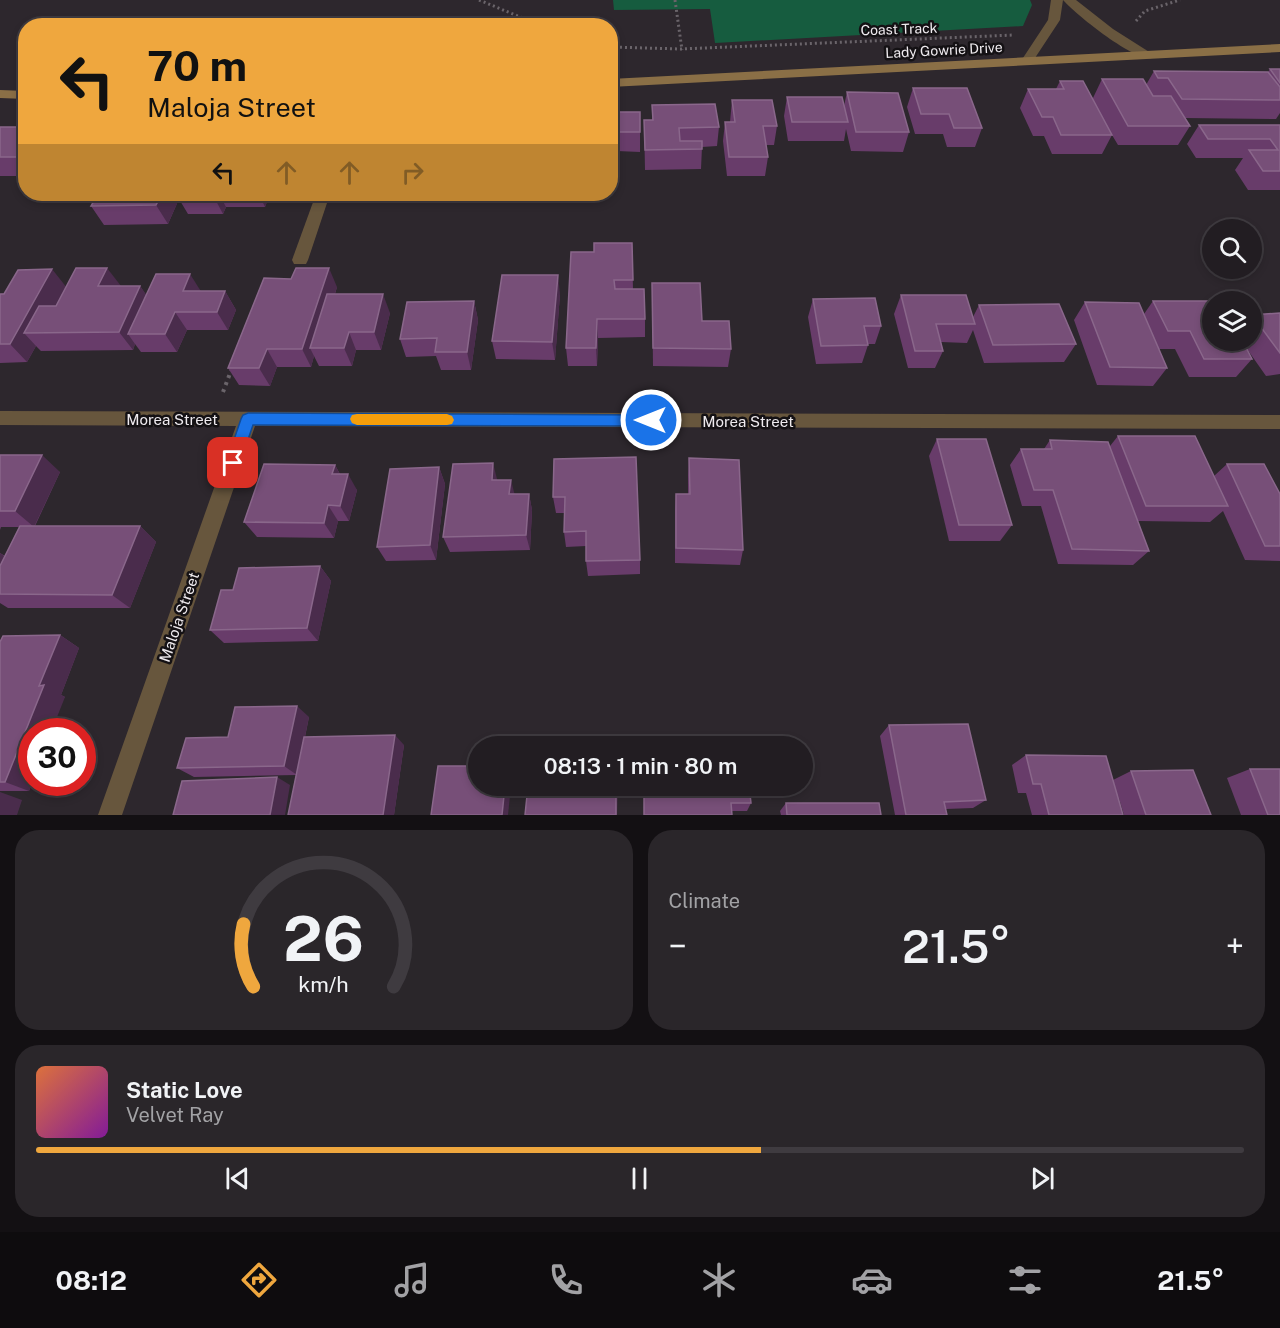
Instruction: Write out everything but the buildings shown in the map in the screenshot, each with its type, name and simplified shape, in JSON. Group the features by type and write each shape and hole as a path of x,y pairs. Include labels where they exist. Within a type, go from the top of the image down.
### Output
{"main road":[{"name":"Lady Gowrie Drive","path":"618,83 1280,48"},
{"path":"0,94 18,94"}],"street":[{"path":"1027,61 1047,34 1054,20 1057,0"},
{"path":"1070,0 1109,32 1148,55"},
{"path":"300,260 321,201"},
{"name":"Morea Street","path":"0,418 1280,422"},
{"name":"Maloja Street","path":"110,815 248,419"}],"path":[{"path":"479,0 523,18"},
{"path":"675,0 681,49 694,78"},
{"path":"1109,32 1131,25 1145,11 1180,0"},
{"name":"Coast Track","path":"618,47 681,49 1047,34"},
{"path":"222,394 234,362"}],"green space":[{"path":"613,0 1030,0 1032,5 1023,26 715,43 710,9 614,10"}],"slow traffic":[{"path":"357,419 447,420"}],"route":[{"path":"233,463 248,419 651,420"}]}
